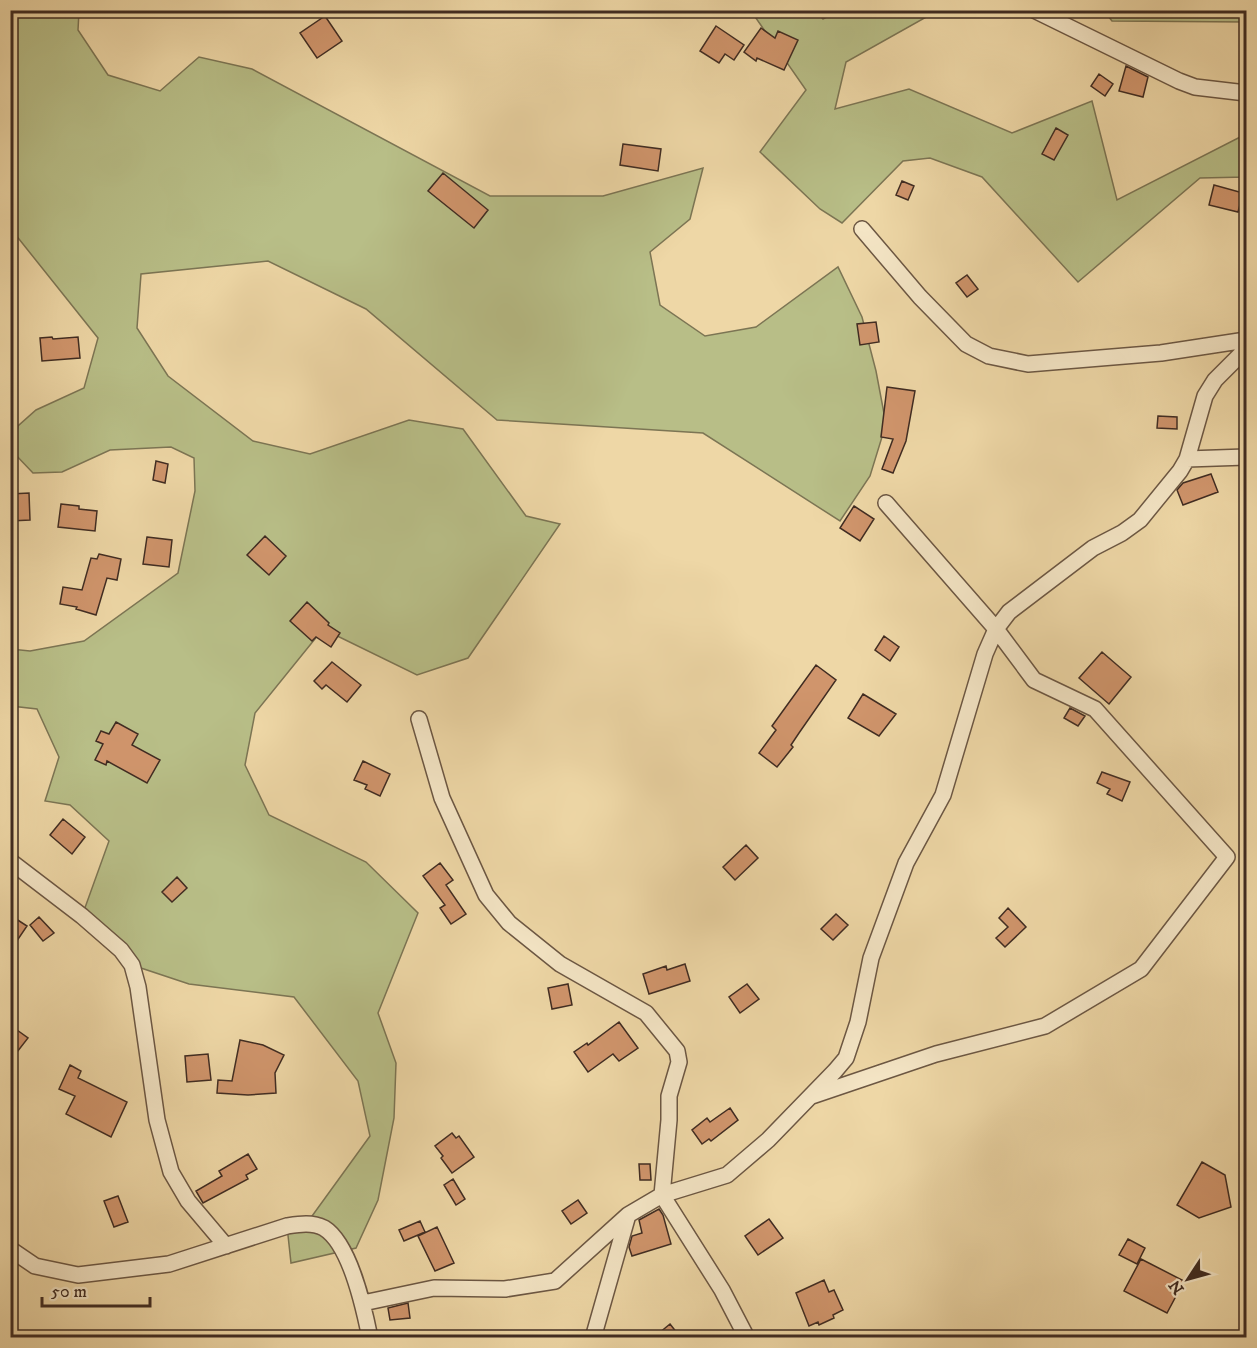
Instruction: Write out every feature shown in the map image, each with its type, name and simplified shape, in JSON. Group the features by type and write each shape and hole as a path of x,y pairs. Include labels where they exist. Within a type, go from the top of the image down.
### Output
{"street":[{"path":"1034,10 1179,81 1195,87 1246,93"},
{"path":"862,229 920,297 966,344 989,356 1028,364 1161,352 1246,340"},
{"path":"363,1303 434,1288 505,1289 555,1281 628,1215 662,1195 727,1175 768,1140 835,1071 846,1058 858,1022 871,958 906,863 943,795 986,654 996,629 1009,612 1093,548 1122,533 1140,520 1187,459 1205,396 1215,380 1246,349"},
{"path":"1187,459 1246,457"},
{"path":"808,1098 936,1054 1045,1026 1141,969 1227,857 1095,710 1034,680 996,629 886,503"},
{"path":"419,719 442,798 486,895 509,923 560,964 646,1013 677,1051 679,1062 669,1096 662,1195 722,1290 747,1338"},
{"path":"10,861 105,936 121,950 132,965 138,987 157,1120 171,1172 188,1201 226,1246"},
{"path":"593,1338 628,1215"},
{"path":"10,1249 35,1266 78,1275 169,1264 287,1226 307,1223 322,1227 337,1239 344,1251 363,1303 370,1338"}],"green space":[{"path":"11,11 79,11 78,30 108,75 160,91 199,57 252,69 490,196 603,196 703,168 690,219 650,252 660,305 705,336 756,327 838,267 862,317 876,371 886,424 870,476 840,521 703,433 497,420 366,309 268,261 141,274 137,328 168,376 253,441 310,454 409,420 463,429 526,516 560,524 468,658 417,675 323,629 255,713 245,765 269,815 366,862 418,913 378,1013 396,1063 394,1118 378,1200 356,1248 291,1263 287,1226 307,1223 370,1136 358,1081 294,997 189,984 132,965 82,916 109,841 70,805 45,801 59,757 37,709 11,706 11,649 30,651 84,641 178,573 195,491 194,458 171,447 110,450 62,472 33,473 13,452 18,426 36,410 84,388 98,338 11,229"},
{"path":"751,11 816,11 823,19 838,11 937,11 846,62 835,109 909,89 1012,133 1092,101 1117,200 1246,134 1246,177 1200,178 1078,282 982,177 930,158 903,161 842,223 820,209 760,152 806,90"},
{"path":"1104,11 1246,11 1246,22 1112,21"}],"building":[{"path":"325,16 342,41 317,58 300,33"},
{"path":"716,26 744,45 734,60 725,54 719,63 700,51"},
{"path":"761,28 775,38 778,31 798,40 784,70 757,58 756,61 744,52"},
{"path":"1126,66 1148,77 1143,97 1119,91"},
{"path":"1099,74 1113,84 1105,96 1091,86"},
{"path":"1056,128 1068,135 1054,160 1042,154"},
{"path":"623,144 661,149 658,171 620,165"},
{"path":"443,173 488,210 474,228 428,191"},
{"path":"902,181 914,186 908,200 896,195"},
{"path":"1214,185 1243,193 1238,212 1209,205"},
{"path":"967,275 978,289 967,297 956,283"},
{"path":"876,322 879,342 860,345 857,324"},
{"path":"52,337 53,339 78,337 80,358 42,361 40,338"},
{"path":"887,387 915,391 906,441 893,473 882,469 893,439 881,437"},
{"path":"1158,416 1177,417 1177,429 1157,428"},
{"path":"156,461 168,464 165,483 153,480"},
{"path":"1211,474 1218,492 1183,505 1177,490 1183,483"},
{"path":"29,493 30,520 10,521 10,494"},
{"path":"61,504 97,511 95,531 58,527"},
{"path":"854,506 874,519 860,541 840,528"},
{"path":"265,536 286,556 269,575 247,555"},
{"path":"147,537 172,540 169,567 143,564"},
{"path":"99,554 121,559 117,580 107,578 96,615 76,609 77,607 60,604 63,587 82,590 91,558 97,559"},
{"path":"307,602 329,623 328,625 340,633 331,647 316,637 312,641 290,621"},
{"path":"884,636 899,647 890,661 875,650"},
{"path":"1102,652 1131,677 1109,704 1079,678"},
{"path":"332,662 361,685 347,702 326,685 322,689 314,681"},
{"path":"816,665 836,680 791,745 793,747 777,767 759,753 776,730 772,726"},
{"path":"863,694 896,714 879,736 848,718"},
{"path":"1070,708 1085,716 1078,726 1064,718"},
{"path":"116,722 138,734 132,745 160,760 147,783 107,761 106,765 95,760 103,744 96,741 101,731 109,734"},
{"path":"363,761 390,774 380,796 365,789 367,785 354,780"},
{"path":"1102,772 1130,782 1122,801 1107,794 1110,789 1097,783"},
{"path":"63,819 85,837 72,854 50,835"},
{"path":"746,845 758,858 735,880 723,867"},
{"path":"440,863 453,880 446,885 466,914 451,924 440,908 445,905 423,876"},
{"path":"177,877 187,888 172,902 162,892"},
{"path":"1008,908 1026,927 1005,947 996,938 1008,927 999,918"},
{"path":"836,914 848,925 833,940 821,929"},
{"path":"10,915 27,926 10,951"},
{"path":"39,917 54,933 43,941 30,925"},
{"path":"685,964 690,981 649,994 643,974 666,966 667,970"},
{"path":"568,984 572,1005 552,1009 548,988"},
{"path":"747,984 759,999 740,1013 729,997"},
{"path":"619,1022 638,1048 619,1061 613,1054 588,1072 574,1052 587,1043 588,1045"},
{"path":"17,1030 28,1038 10,1061 10,1038"},
{"path":"240,1040 263,1045 284,1055 275,1073 276,1093 248,1095 217,1093 218,1080 232,1081"},
{"path":"208,1054 211,1080 187,1082 185,1056"},
{"path":"70,1065 81,1071 78,1078 127,1102 111,1137 66,1114 75,1096 59,1089"},
{"path":"730,1108 738,1120 711,1141 709,1139 702,1144 692,1130 707,1118 710,1122"},
{"path":"452,1133 456,1138 459,1136 474,1157 452,1173 435,1146"},
{"path":"248,1154 257,1169 246,1175 248,1179 203,1203 196,1191 222,1176 219,1171"},
{"path":"1202,1162 1225,1175 1231,1207 1199,1218 1177,1205"},
{"path":"639,1164 650,1164 651,1180 640,1180"},
{"path":"453,1179 465,1199 456,1205 444,1185"},
{"path":"118,1196 128,1222 114,1227 104,1201"},
{"path":"578,1200 587,1213 571,1224 562,1211"},
{"path":"659,1209 663,1215 671,1244 632,1256 629,1247 632,1236 642,1233 639,1220"},
{"path":"769,1219 783,1238 758,1255 745,1236"},
{"path":"420,1221 425,1232 404,1241 399,1230"},
{"path":"437,1227 454,1263 435,1271 418,1236"},
{"path":"1128,1239 1145,1248 1137,1264 1119,1255"},
{"path":"1141,1259 1184,1281 1167,1313 1124,1291"},
{"path":"824,1280 829,1292 834,1290 843,1310 833,1315 834,1318 819,1325 818,1322 809,1326 796,1293"},
{"path":"408,1303 410,1318 390,1320 388,1308"},
{"path":"670,1324 681,1338 653,1338"}]}
